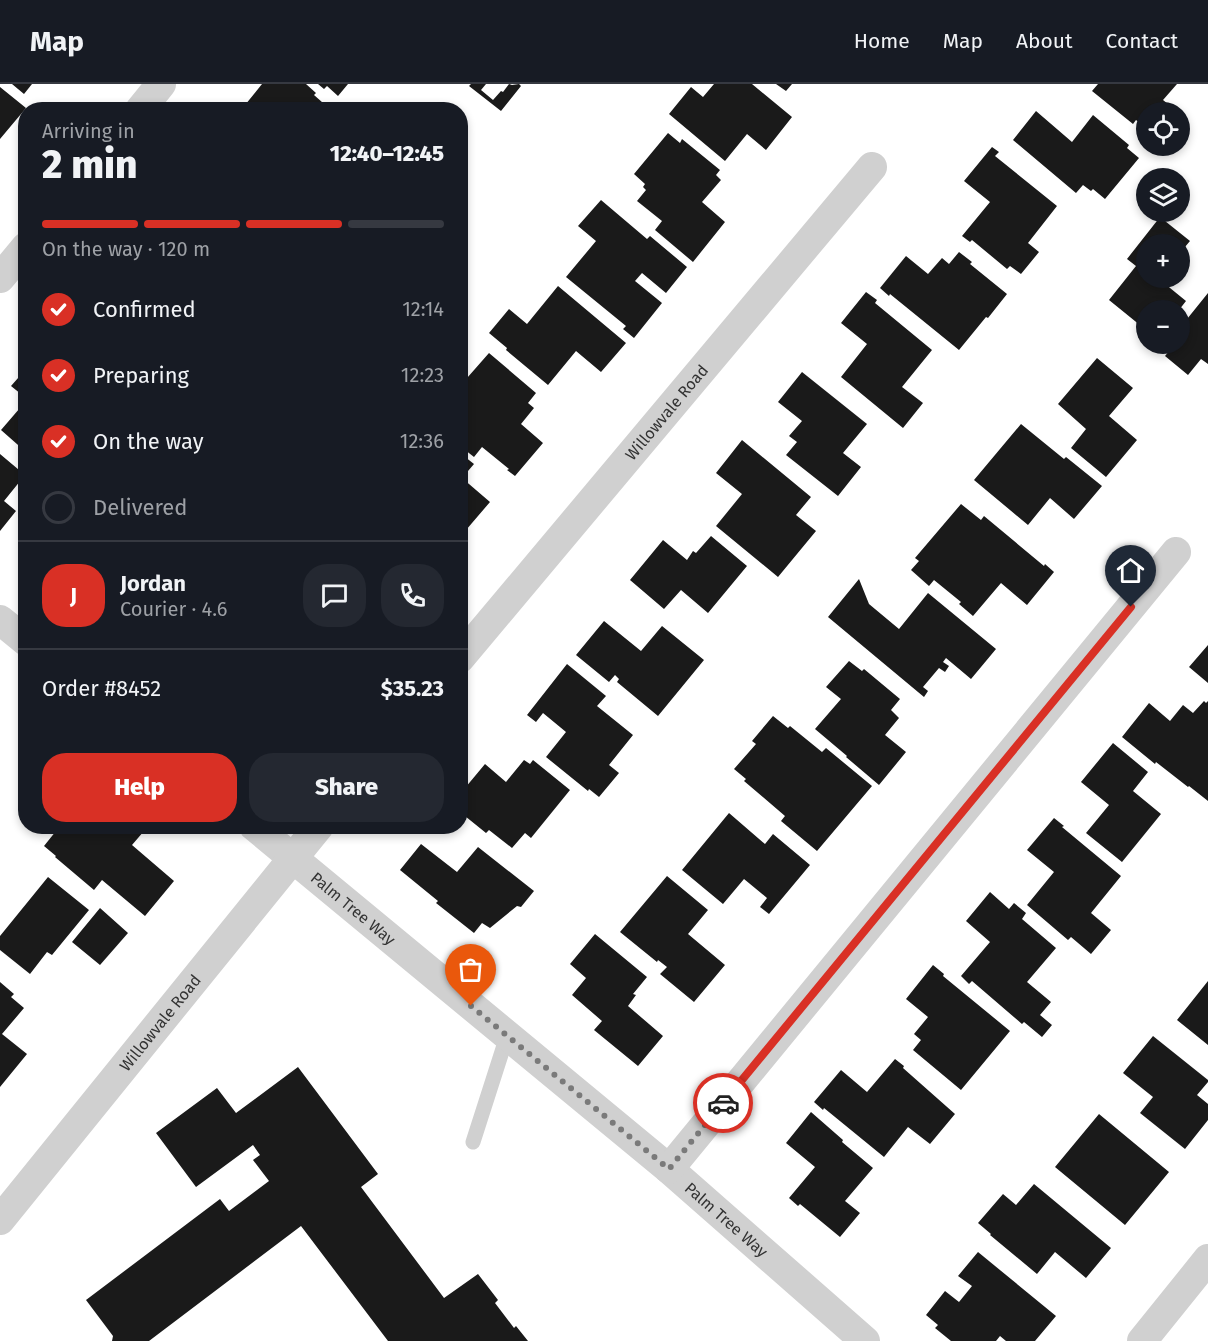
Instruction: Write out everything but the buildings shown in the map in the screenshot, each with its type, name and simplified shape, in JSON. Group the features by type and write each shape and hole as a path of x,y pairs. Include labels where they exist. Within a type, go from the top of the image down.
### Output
{"street":[{"path":"146,102 161,84"},
{"name":"Willowvale Road","path":"468,648 872,167"},
{"path":"0,278 18,257"},
{"path":"669,1169 1176,552"},
{"path":"0,620 18,635"},
{"name":"Palm Tree Way","path":"264,834 669,1169 865,1341"},
{"name":"Willowvale Road","path":"0,1220 312,834"},
{"path":"1142,1341 1208,1259"}],"lane":[{"path":"473,1142 507,1036"}],"way so far":[{"path":"471,1006 669,1169 723,1103"}],"route":[{"path":"723,1103 1131,607"}]}
